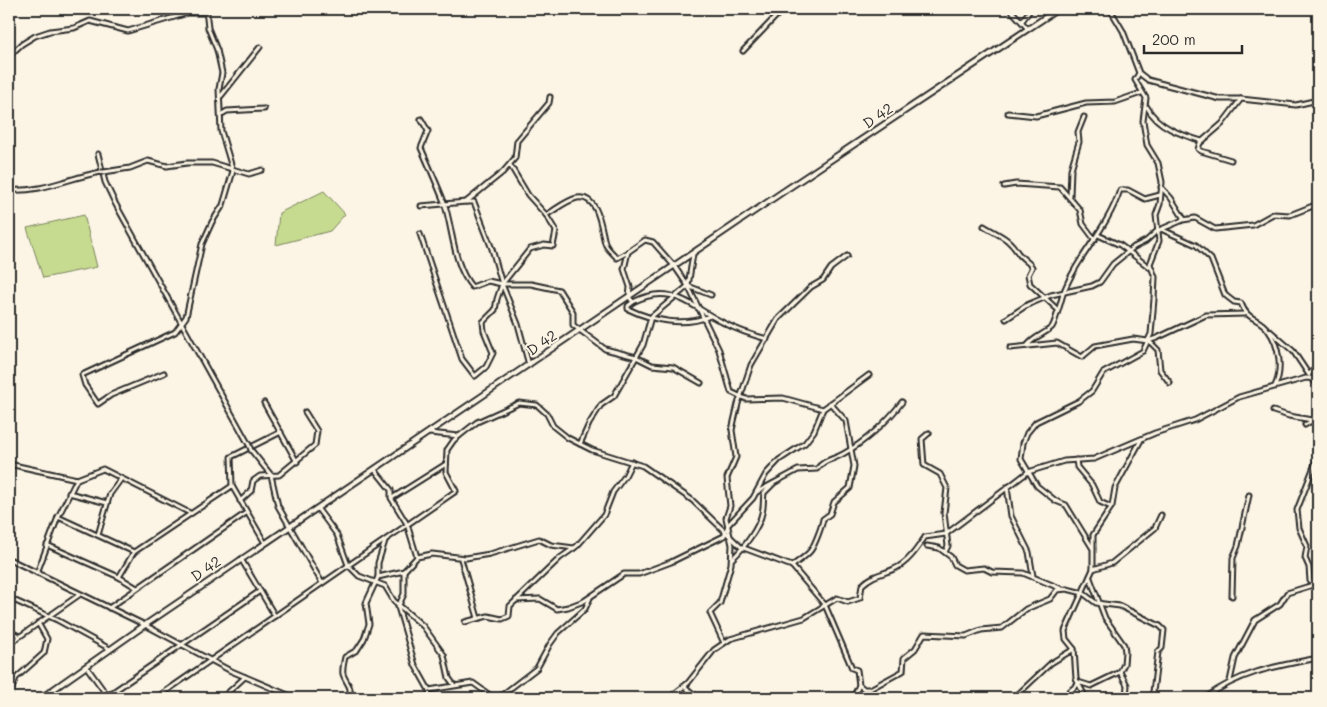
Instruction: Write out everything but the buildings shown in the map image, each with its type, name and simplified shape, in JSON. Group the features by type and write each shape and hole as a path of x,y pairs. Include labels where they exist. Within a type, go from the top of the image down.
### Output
{"street":[{"path":"743,52 783,9"},
{"path":"1010,9 1028,29"},
{"path":"1022,21 1031,9"},
{"name":"D 42","path":"41,698 241,559 675,267 784,191 1058,9"},
{"path":"1110,9 1123,31 1139,73 1148,80 1209,97 1296,106 1318,100"},
{"path":"9,56 22,44 35,36 60,29 74,28 90,21 128,31 188,13 207,11 208,28 217,50 222,73 219,88 222,140 233,171 223,205 212,222 204,240 186,317 175,332 82,375 85,385 98,404 111,395 164,373"},
{"path":"221,97 260,47"},
{"path":"1093,549 1066,505 1056,501 1037,486 1020,459 1020,453 1026,433 1036,422 1084,397 1092,391 1103,373 1140,354 1148,341 1152,327 1155,277 1150,267 1150,259 1158,240 1156,214 1161,187 1158,163 1147,145 1143,121 1146,98 1141,93 1135,80 1139,73"},
{"path":"1008,113 1036,116 1086,103 1115,102 1141,93"},
{"path":"466,202 510,165 515,158 517,141 549,104 550,97"},
{"path":"1231,160 1199,150 1202,142 1222,124 1241,99"},
{"path":"1146,107 1153,116 1172,130 1202,142"},
{"path":"222,115 227,111 264,109"},
{"path":"1070,197 1071,169 1079,142 1078,132 1084,117"},
{"path":"421,119 428,131 421,148 444,204 454,244 466,280 472,287 488,281 502,284 531,284 559,290 573,312 573,325 605,349 636,357 652,365 673,367 701,383"},
{"path":"98,154 105,182 115,203 182,322 252,455 271,475 278,506 322,583"},
{"path":"9,190 65,183 91,173 130,168 148,161 167,166 186,163 212,163 233,171 241,170 249,174 262,170"},
{"path":"420,234 462,359 475,376 486,367 493,353 484,332 483,322 495,310 496,298 502,284 530,249 544,245 553,246 556,231 546,215 528,195 510,165"},
{"path":"1004,186 1016,184 1056,185 1064,190 1080,210 1082,220 1095,240"},
{"path":"1161,187 1171,198 1184,219"},
{"path":"1028,346 1052,326 1064,291 1082,257 1092,247 1098,234 1110,217 1120,190 1128,190 1145,199 1160,195"},
{"path":"546,215 577,198 586,199 592,203 603,230 605,244 617,258 645,240 653,242 675,267 688,286 725,364 727,382 731,392 752,400 788,399 823,409"},
{"path":"421,206 474,202 518,324 529,365"},
{"path":"1006,319 1027,305 1046,297 1064,291 1092,286 1100,282 1113,264 1128,252 1157,231 1163,230 1184,219 1195,218 1215,229 1253,225 1273,214 1290,215 1318,204"},
{"path":"984,226 1008,238 1016,247 1017,252 1032,267 1028,275 1030,284 1058,309"},
{"path":"1163,230 1196,245 1210,259 1225,295 1234,302 1241,303 1245,314 1267,329 1293,351 1309,376 1318,384"},
{"path":"1098,234 1120,245 1150,267"},
{"path":"628,252 624,269 630,287 629,297 633,302"},
{"path":"580,444 597,411 614,396 643,345 651,317 688,286 693,254"},
{"path":"724,643 710,613 720,603 731,560 730,538 726,518 730,506 727,478 736,457 732,430 740,396 751,365 774,325 811,287 823,280 831,268 847,256"},
{"path":"688,286 711,295"},
{"path":"711,316 704,319 675,322 651,317 628,309 628,306 648,294 675,295 698,308 711,316 724,324 767,339"},
{"path":"1010,348 1057,343 1082,357 1095,346 1133,339 1148,341 1206,315 1245,314"},
{"path":"1267,329 1279,363 1275,386"},
{"path":"1148,341 1158,350 1160,370 1170,383"},
{"path":"668,698 684,686 714,650 730,639 804,618 837,598 848,602 860,598 862,585 872,576 894,569 915,553 925,537 946,534 956,524 1002,493 1007,487 1028,472 1076,460 1094,459 1142,438 1195,420 1239,397 1300,380 1309,376 1318,366"},
{"path":"516,600 540,599 557,609 568,607 590,597 624,574 639,574 671,562 724,536 728,525 757,492 766,474 779,460 806,442 814,431 823,409 869,375"},
{"path":"1309,376 1318,379"},
{"path":"156,698 211,662 456,491 446,472 447,450 477,422 518,403 529,402 538,405 547,414 553,426 568,438 592,450 632,462 658,475 692,500 741,547 792,566 825,605 843,650 852,668 857,670 859,685 853,698"},
{"path":"757,492 798,470 817,469 822,462 852,448 872,434 902,402"},
{"path":"264,403 296,462"},
{"path":"792,566 811,550 814,539 822,528 823,519 830,514 834,502 850,488 854,466 846,420 830,403"},
{"path":"1272,411 1318,421"},
{"path":"240,501 251,491 252,481 260,476 279,475 315,445 318,431 305,412"},
{"path":"1305,425 1318,417"},
{"path":"265,543 246,514 232,486 230,457 280,432"},
{"path":"429,433 460,436"},
{"path":"929,433 922,439 922,460 928,469 940,474 946,488 944,513 948,546 944,552"},
{"path":"1086,698 1078,683 1074,649 1066,639 1065,631 1093,569 1093,535 1111,507 1115,488 1142,438"},
{"path":"1318,456 1297,510 1299,528 1307,546 1305,558 1313,585 1318,590"},
{"path":"1076,460 1078,467 1092,485 1100,502 1111,507"},
{"path":"465,622 488,616 502,619 509,616 510,606 560,558 574,548 604,515 613,492 625,476 632,462"},
{"path":"9,464 76,479 102,469 191,514"},
{"path":"391,498 446,464"},
{"path":"375,470 391,490 391,498 407,524 417,557"},
{"path":"98,535 110,494 120,478"},
{"path":"37,573 58,517 76,479"},
{"path":"731,560 740,552 741,547 762,514 764,493 775,482"},
{"path":"119,577 134,552 232,486"},
{"path":"1007,487 1011,516 1029,552 1033,576"},
{"path":"70,493 108,503"},
{"path":"1232,596 1234,558 1249,495"},
{"path":"317,508 337,535 348,565 359,576 385,586 394,601 423,626 444,655 449,678 454,685"},
{"path":"109,608 246,514"},
{"path":"1093,569 1112,563 1155,528 1161,515"},
{"path":"58,517 134,552"},
{"path":"348,698 350,685 343,675 345,657 357,650 364,640 369,624 366,603 374,582 378,577 404,571 417,557 432,554 461,559 490,554 539,539 551,545 574,548"},
{"path":"378,577 378,563 385,540"},
{"path":"47,545 119,577 137,588"},
{"path":"926,546 939,548 955,565 964,570 984,568 992,572 1009,572 1033,576 1063,589 1083,593 1096,603 1120,606 1160,626 1164,630 1162,648 1158,652 1153,692 1150,698"},
{"path":"241,559 275,616"},
{"path":"461,559 478,618"},
{"path":"9,560 145,625 211,662 294,698"},
{"path":"404,571 404,594 398,607 414,665 429,690 429,698"},
{"path":"1078,683 1091,686 1120,672 1124,664 1124,645 1111,629 1090,578"},
{"path":"1230,681 1235,658 1255,620 1280,604 1287,593 1313,585"},
{"path":"859,685 864,689 870,689 903,671 904,658 915,649 924,634 966,636 981,630 1002,628 1026,608 1050,599 1057,590 1063,589"},
{"path":"86,666 107,697 260,591"},
{"path":"9,644 79,595"},
{"path":"498,698 537,668 550,644 562,629 586,609 590,597"},
{"path":"9,598 48,616 110,649"},
{"path":"9,696 16,678 44,653 46,639 38,623"},
{"path":"9,631 19,636"},
{"path":"1014,698 1051,663 1074,649"},
{"path":"1204,698 1230,681 1283,664 1318,658"},
{"path":"1120,672 1127,685 1126,698"},
{"path":"222,698 245,677"},
{"path":"429,690 473,683 494,698"},
{"path":"1062,698 1078,683"},
{"path":"684,686 698,698"}],"green space":[{"path":"324,191 345,214 330,231 276,245 279,213"},
{"path":"84,215 97,267 43,278 27,228"}]}
